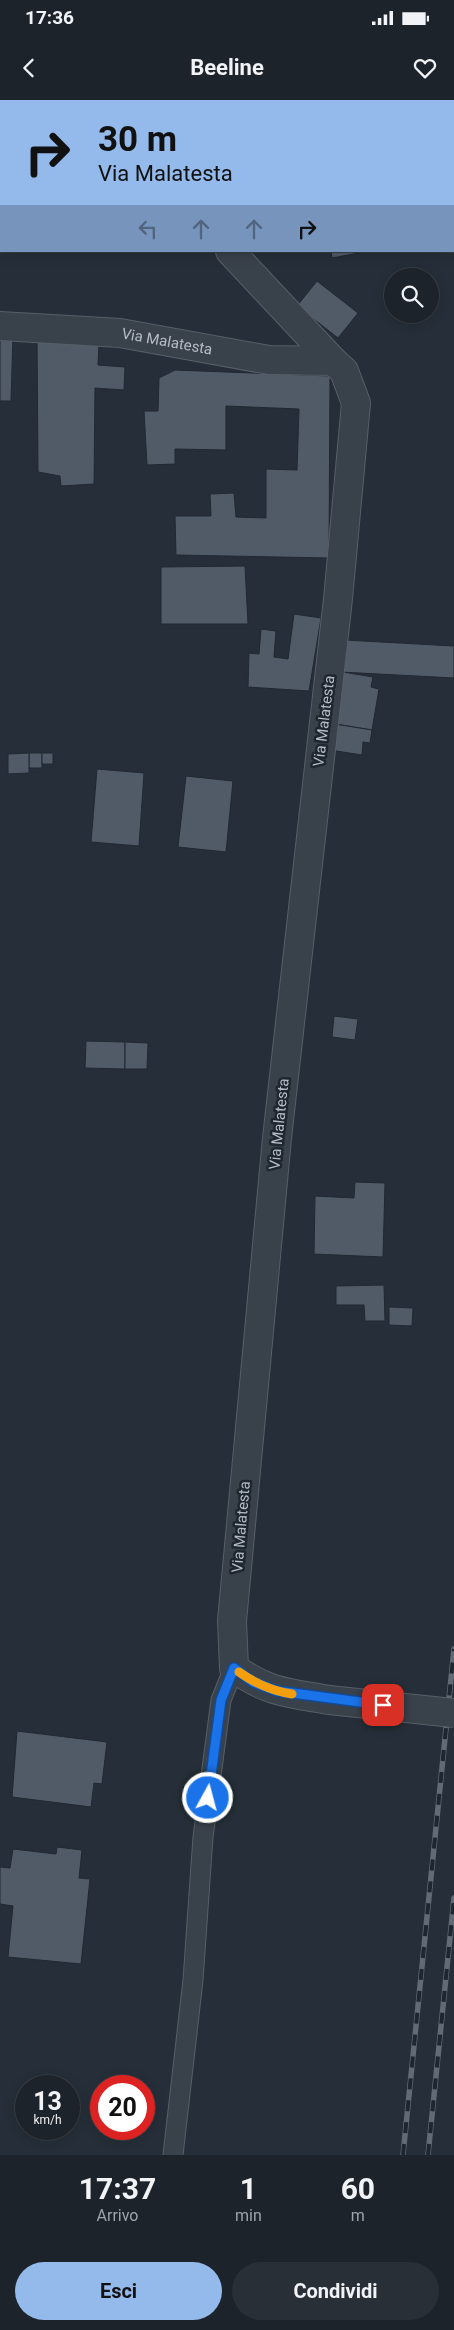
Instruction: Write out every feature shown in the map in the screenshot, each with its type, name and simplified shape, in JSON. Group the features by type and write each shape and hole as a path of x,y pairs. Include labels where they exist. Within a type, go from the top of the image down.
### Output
{"street":[{"name":"Via Malatesta","path":"231,252 344,371 356,403 338,599 266,1255 232,1621 234,1668"},
{"name":"Via Malatesta","path":"0,326 120,333 269,360 333,361"},
{"path":"234,1668 253,1682 277,1691 330,1700 454,1713"}],"lane":[{"path":"173,2155 192,1980 203,1837 221,1700 234,1668"}],"building":[{"path":"331,252 364,252 332,258"},
{"path":"317,281 358,313 338,338 297,306"},
{"path":"0,334 13,335 11,401 0,401"},
{"path":"37,337 99,344 98,365 125,367 124,390 95,388 94,484 61,486 60,476 38,472"},
{"path":"175,370 330,376 329,558 176,555 175,516 211,516 210,494 234,493 236,517 266,518 266,469 297,470 299,409 226,406 226,450 175,449 175,464 147,465 144,411 158,411 159,378"},
{"path":"245,566 248,624 161,624 161,567"},
{"path":"294,614 321,618 309,691 248,687 249,653 259,654 261,629 276,631 274,657 288,659"},
{"path":"345,640 454,646 454,678 340,672"},
{"path":"343,672 373,677 371,687 379,689 372,730 335,724"},
{"path":"335,724 372,730 370,743 363,742 362,755 330,750"},
{"path":"29,753 42,753 42,768 29,768"},
{"path":"29,753 29,773 8,774 8,754"},
{"path":"42,753 53,753 53,764 42,764"},
{"path":"97,769 144,773 139,846 91,842"},
{"path":"186,776 233,781 226,852 178,847"},
{"path":"334,1016 358,1019 355,1040 332,1037"},
{"path":"86,1041 125,1042 125,1069 85,1068"},
{"path":"125,1042 148,1043 147,1069 125,1069"},
{"path":"355,1182 385,1183 383,1257 314,1254 315,1196 354,1198"},
{"path":"384,1285 385,1321 365,1321 364,1305 336,1305 336,1286"},
{"path":"389,1307 413,1308 412,1326 389,1325"},
{"path":"17,1731 107,1742 102,1784 94,1783 91,1807 12,1797"},
{"path":"57,1847 82,1850 79,1878 90,1879 81,1964 8,1957 13,1906 0,1904 0,1867 10,1868 13,1849 56,1854"}],"railway":[{"path":"403,2155 454,1649"},
{"path":"428,2155 454,1898"}],"slow traffic":[{"path":"239,1672 253,1682 277,1691 292,1694"}],"route":[{"path":"208,1798 221,1700 234,1668 253,1682 277,1691 330,1700 383,1705"}]}
